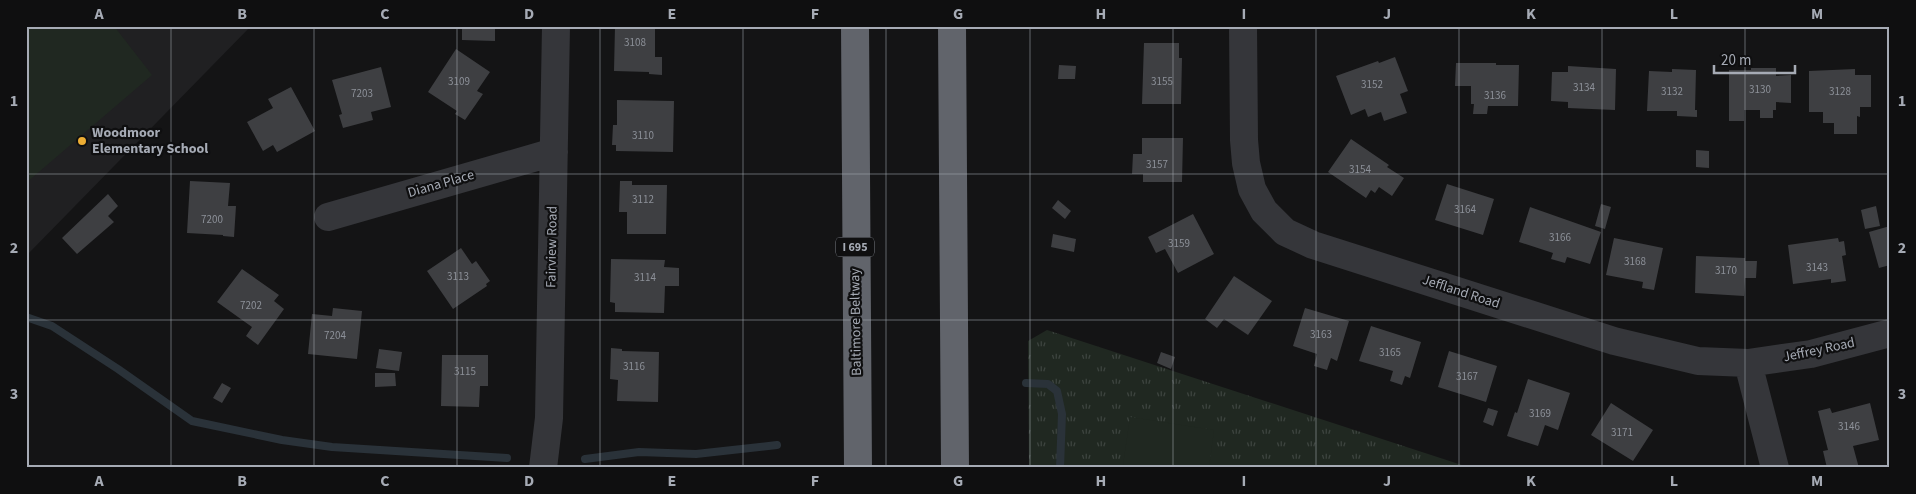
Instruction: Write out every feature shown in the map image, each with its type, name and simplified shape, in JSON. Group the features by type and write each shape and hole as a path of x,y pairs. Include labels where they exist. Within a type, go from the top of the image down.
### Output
{"highway":[{"name":"Baltimore Beltway","path":"855,26 858,468"},
{"path":"952,26 955,468"}],"street":[{"name":"Fairview Road","path":"544,468 549,418 556,26"},
{"name":"Jeffland Road","path":"1243,26 1246,163 1252,189 1264,211 1285,232 1313,245 1614,341 1698,361 1748,363"},
{"name":"Diana Place","path":"328,217 554,152"},
{"name":"Jeffrey Road","path":"1748,363 1811,354 1890,333"},
{"path":"1748,363 1775,468"}],"shaded area":[{"name":"Woodmoor Elementary School","path":"26,26 251,26 26,256"}],"green space":[{"path":"26,26 114,26 152,75 26,183"},
{"path":"1047,330 1471,468 1029,468 1028,341"},
{"path":"1130,417 1214,430 1209,468 1143,468 1123,465"}],"building":[{"path":"462,26 495,26 495,41 462,40"},
{"path":"615,26 655,26 655,57 662,57 662,75 649,74 649,72 614,71"},
{"path":"1144,43 1179,43 1179,58 1182,58 1181,104 1142,104"},
{"path":"456,49 490,72 477,91 483,94 465,120 455,114 457,111 428,92"},
{"path":"1395,57 1408,91 1400,94 1407,113 1384,121 1381,112 1368,117 1365,109 1351,115 1336,76"},
{"path":"1456,63 1519,65 1518,106 1488,106 1487,114 1473,114 1474,104 1471,104 1471,86 1455,86"},
{"path":"1059,65 1076,66 1075,79 1058,79"},
{"path":"1568,66 1616,69 1615,110 1568,108 1568,102 1551,101 1552,72 1568,72"},
{"path":"381,67 391,107 371,112 373,120 343,128 339,115 342,114 332,80"},
{"path":"1751,68 1776,68 1776,76 1791,75 1791,103 1776,102 1773,118 1760,118 1760,110 1744,110 1744,121 1729,121 1729,70 1751,70"},
{"path":"1672,69 1696,70 1695,110 1697,110 1697,117 1677,116 1677,111 1647,111 1649,71 1672,72"},
{"path":"1855,69 1855,75 1871,75 1871,107 1860,107 1860,117 1857,116 1857,134 1834,134 1834,123 1823,123 1823,112 1809,112 1809,71"},
{"path":"291,87 315,131 277,152 273,145 263,151 247,122 273,108 268,99"},
{"path":"617,100 674,101 673,152 616,151 616,145 612,145 613,125 617,125"},
{"path":"1142,138 1183,138 1182,182 1143,182 1143,174 1132,174 1133,154 1142,154"},
{"path":"1351,139 1389,165 1387,167 1404,178 1392,196 1379,187 1375,193 1371,190 1366,198 1328,172"},
{"path":"1696,150 1709,151 1709,168 1696,167"},
{"path":"190,181 230,183 228,206 236,206 234,237 187,233"},
{"path":"620,181 632,181 632,185 667,185 666,234 627,234 627,212 619,212"},
{"path":"1447,184 1494,199 1483,235 1435,220"},
{"path":"108,194 118,206 108,216 114,222 77,254 62,238"},
{"path":"1058,200 1071,211 1065,219 1052,208"},
{"path":"1601,204 1611,207 1605,229 1595,226"},
{"path":"1876,206 1880,226 1865,229 1861,210"},
{"path":"1530,207 1601,232 1590,264 1567,257 1565,263 1551,259 1553,253 1519,242"},
{"path":"1193,214 1214,254 1178,273 1165,249 1156,253 1148,237"},
{"path":"1890,226 1890,265 1879,268 1869,232"},
{"path":"1053,234 1076,239 1074,252 1051,247"},
{"path":"1614,238 1663,248 1654,290 1642,288 1643,282 1606,275"},
{"path":"1838,238 1839,242 1844,241 1846,255 1842,256 1846,281 1831,283 1831,279 1793,284 1788,245"},
{"path":"461,248 472,264 476,261 490,281 486,284 487,286 453,309 427,271"},
{"path":"1696,256 1745,258 1745,261 1757,261 1756,278 1745,278 1744,296 1695,293"},
{"path":"611,259 665,260 664,267 679,268 679,286 665,286 664,313 615,312 615,303 610,302"},
{"path":"242,269 279,295 274,301 284,309 258,345 246,336 252,327 217,302"},
{"path":"1234,276 1272,301 1248,335 1224,319 1217,328 1205,319"},
{"path":"333,308 362,311 357,359 308,354 312,314 332,316"},
{"path":"1305,308 1349,321 1337,361 1331,358 1327,370 1314,366 1317,354 1293,346"},
{"path":"1371,326 1421,342 1410,378 1405,376 1402,385 1390,381 1393,371 1359,361"},
{"path":"611,348 622,349 622,351 659,352 658,402 617,401 618,380 610,379"},
{"path":"379,349 402,352 399,371 376,368"},
{"path":"1449,351 1497,366 1486,402 1438,387"},
{"path":"1161,352 1175,357 1171,369 1157,363"},
{"path":"442,355 488,355 488,386 480,386 479,407 441,406"},
{"path":"375,373 395,373 396,386 375,387"},
{"path":"1528,379 1570,393 1558,430 1545,425 1538,446 1507,436"},
{"path":"222,383 231,388 222,403 213,398"},
{"path":"1611,403 1653,430 1633,461 1591,435"},
{"path":"1870,403 1879,440 1853,446 1859,468 1827,468 1823,451 1828,450 1818,411 1830,408 1832,413"},
{"path":"1488,408 1498,411 1493,426 1483,422"}],"waterway":[{"path":"26,317 52,326 192,421 282,440 332,447 507,458"},
{"path":"1026,383 1048,384 1057,391 1062,414 1060,468"},
{"path":"585,459 639,452 696,454 777,445"}],"place":[{"name":"Woodmoor Elementary School","path":"82,141"}]}
